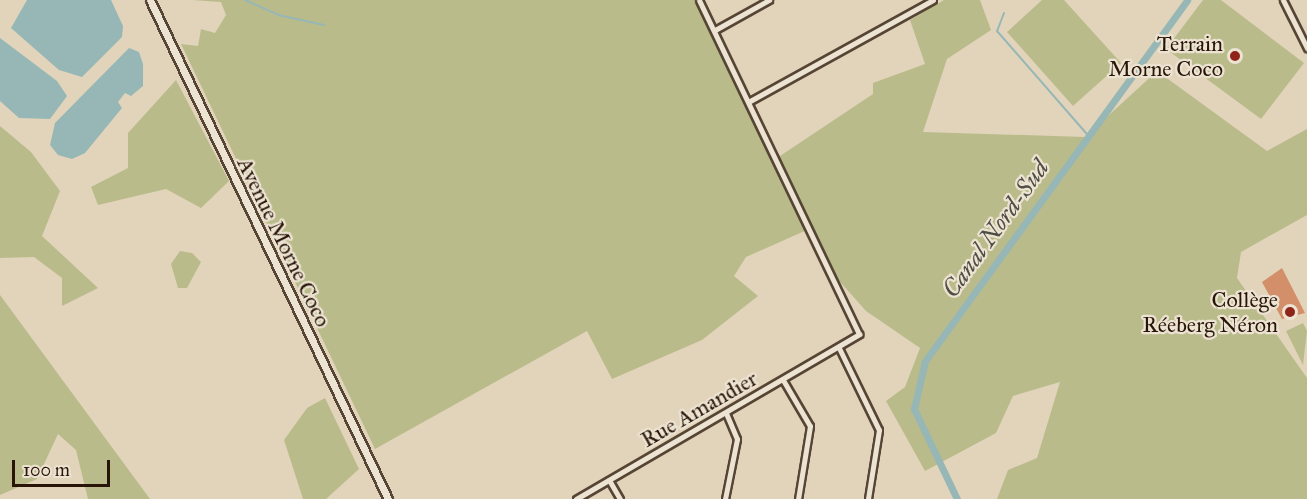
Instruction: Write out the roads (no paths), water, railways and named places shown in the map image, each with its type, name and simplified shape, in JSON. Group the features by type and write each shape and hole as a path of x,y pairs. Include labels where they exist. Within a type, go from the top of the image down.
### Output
{"street":[{"name":"Avenue Morne Coco","path":"150,0 388,499"},
{"name":"Rue Amandier","path":"576,499 855,339 860,327 699,0"},
{"path":"715,30 769,0"},
{"path":"750,101 933,0"},
{"path":"1283,0 1306,44"},
{"path":"839,348 879,430 868,499"},
{"path":"783,380 810,426 798,499"},
{"path":"725,499 737,439 726,413"},
{"path":"609,480 620,499"}],"water":[{"path":"27,0 111,0 123,26 122,37 82,77 59,70 11,28"},
{"path":"0,38 57,81 67,96 50,119 19,118 0,101"},
{"path":"129,48 139,52 143,64 143,86 131,96 125,93 118,102 122,108 85,153 72,159 58,155 50,145 55,123"}],"waterway":[{"path":"245,0 278,15 324,25"},
{"name":"Canal Nord-Sud","path":"957,499 914,409 925,361 1187,0"},
{"path":"1004,13 997,31 1087,134"}],"place":[{"name":"Terrain Morne Coco","path":"1235,56"},
{"name":"Collège Réeberg Néron","path":"1290,312"}]}
